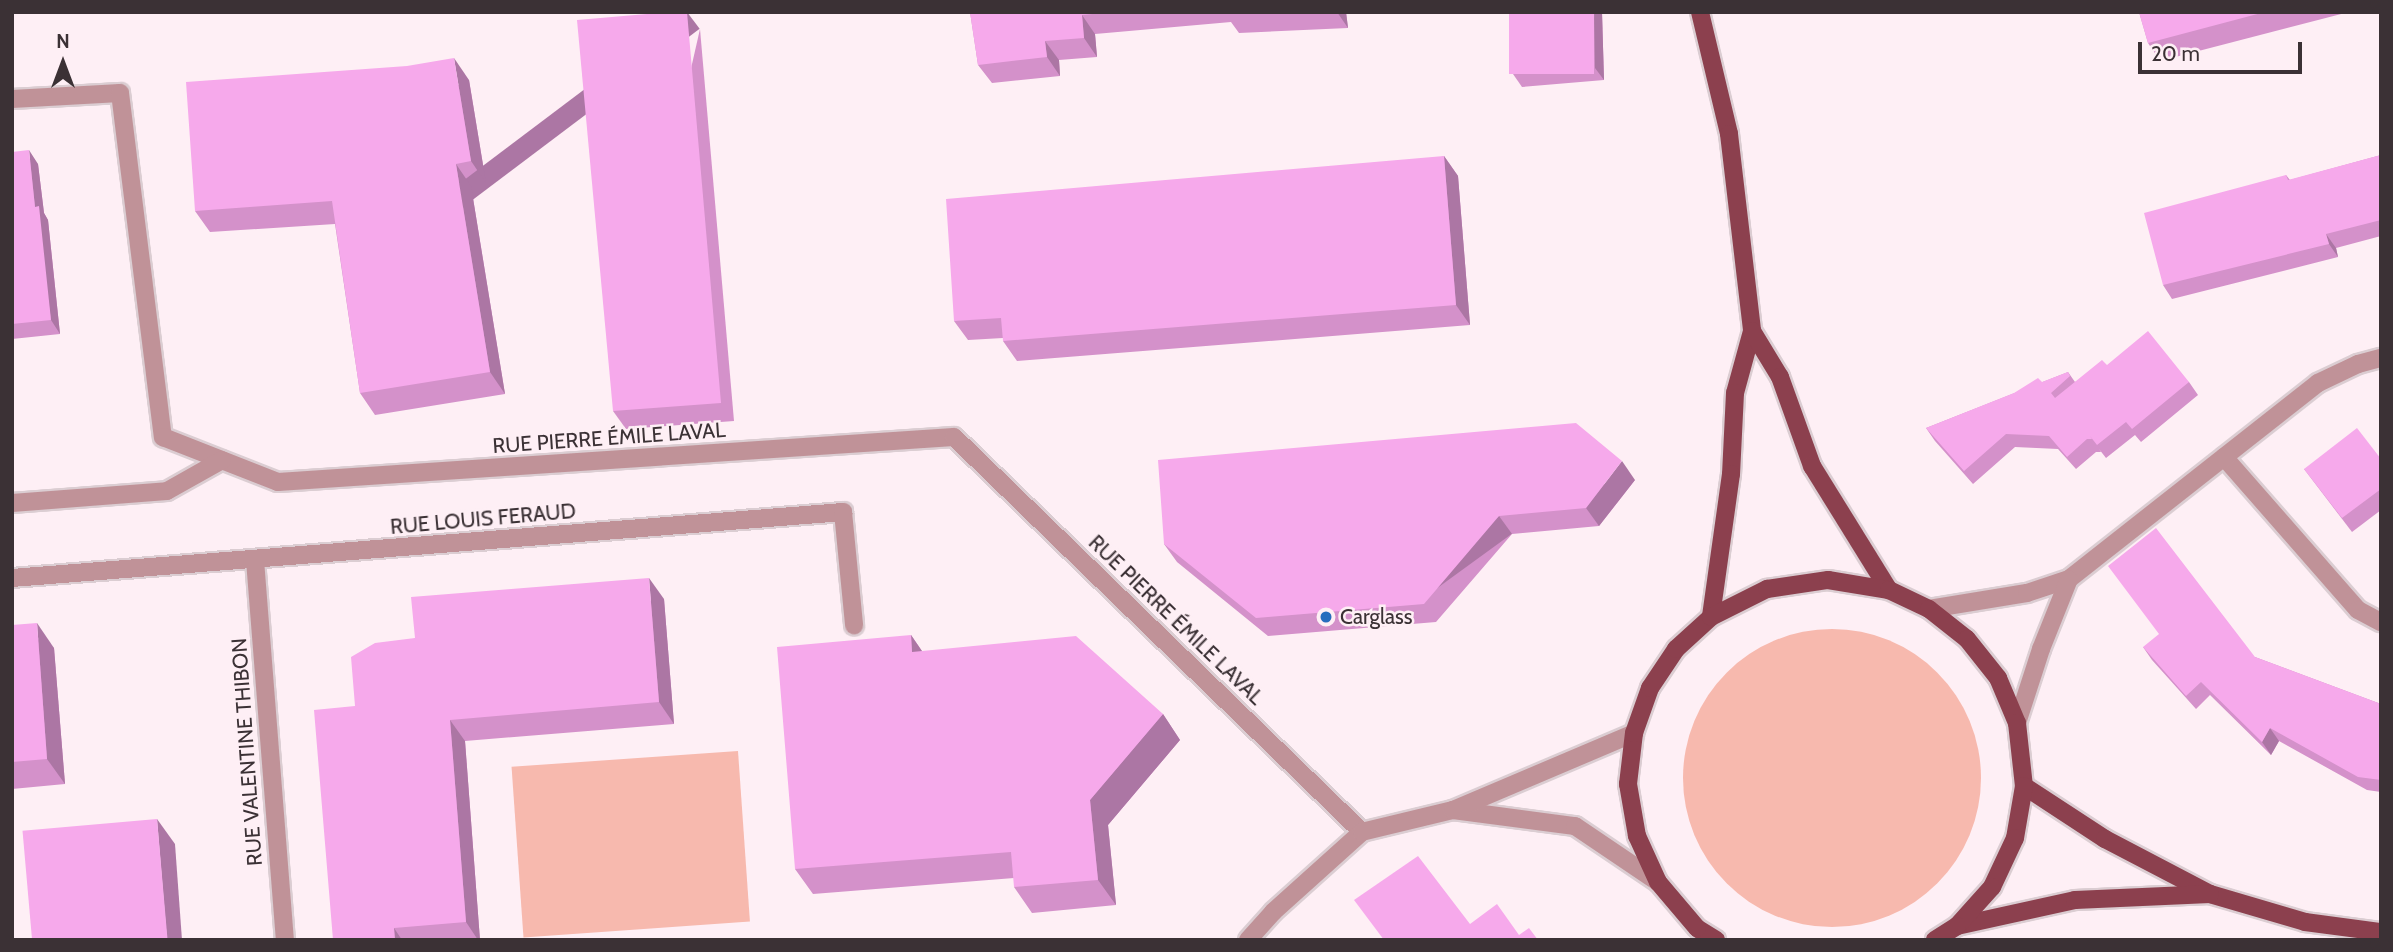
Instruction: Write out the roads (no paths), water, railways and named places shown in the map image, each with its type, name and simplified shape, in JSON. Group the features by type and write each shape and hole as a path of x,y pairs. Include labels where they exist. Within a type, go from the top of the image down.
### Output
{"main road":[{"path":"1700,12 1729,134 1752,331 1735,393 1731,474 1712,617"},
{"path":"1752,331 1780,377 1812,466 1889,590"},
{"path":"1716,940 1697,934 1658,882 1637,836 1628,784 1634,733 1650,688 1676,649 1712,617 1767,589 1828,580 1889,590 1929,609 1967,639 1998,678 2017,723 2024,786 2015,838 1992,887 1957,926 1936,940"},
{"path":"2024,786 2105,839 2210,894 2305,922 2381,932"},
{"path":"1957,926 2075,900 2210,894"}],"street":[{"name":"RUE PIERRE ÉMILE LAVAL","path":"12,99 120,93 163,438 278,482 954,438 1362,832"},
{"path":"1929,609 2027,593 2069,579 2318,383 2358,364 2381,358"},
{"path":"2224,457 2358,610 2381,622"},
{"path":"12,503 167,491 222,460"},
{"name":"RUE LOUIS FERAUD","path":"12,578 843,512 854,625"},
{"name":"RUE VALENTINE THIBON","path":"255,560 285,940"},
{"path":"2017,723 2041,649 2069,579"},
{"path":"1248,940 1273,912 1362,832 1453,810 1634,733"},
{"path":"1453,810 1575,827 1658,882"}],"place":[{"name":"Carglass","path":"1326,617"}]}
